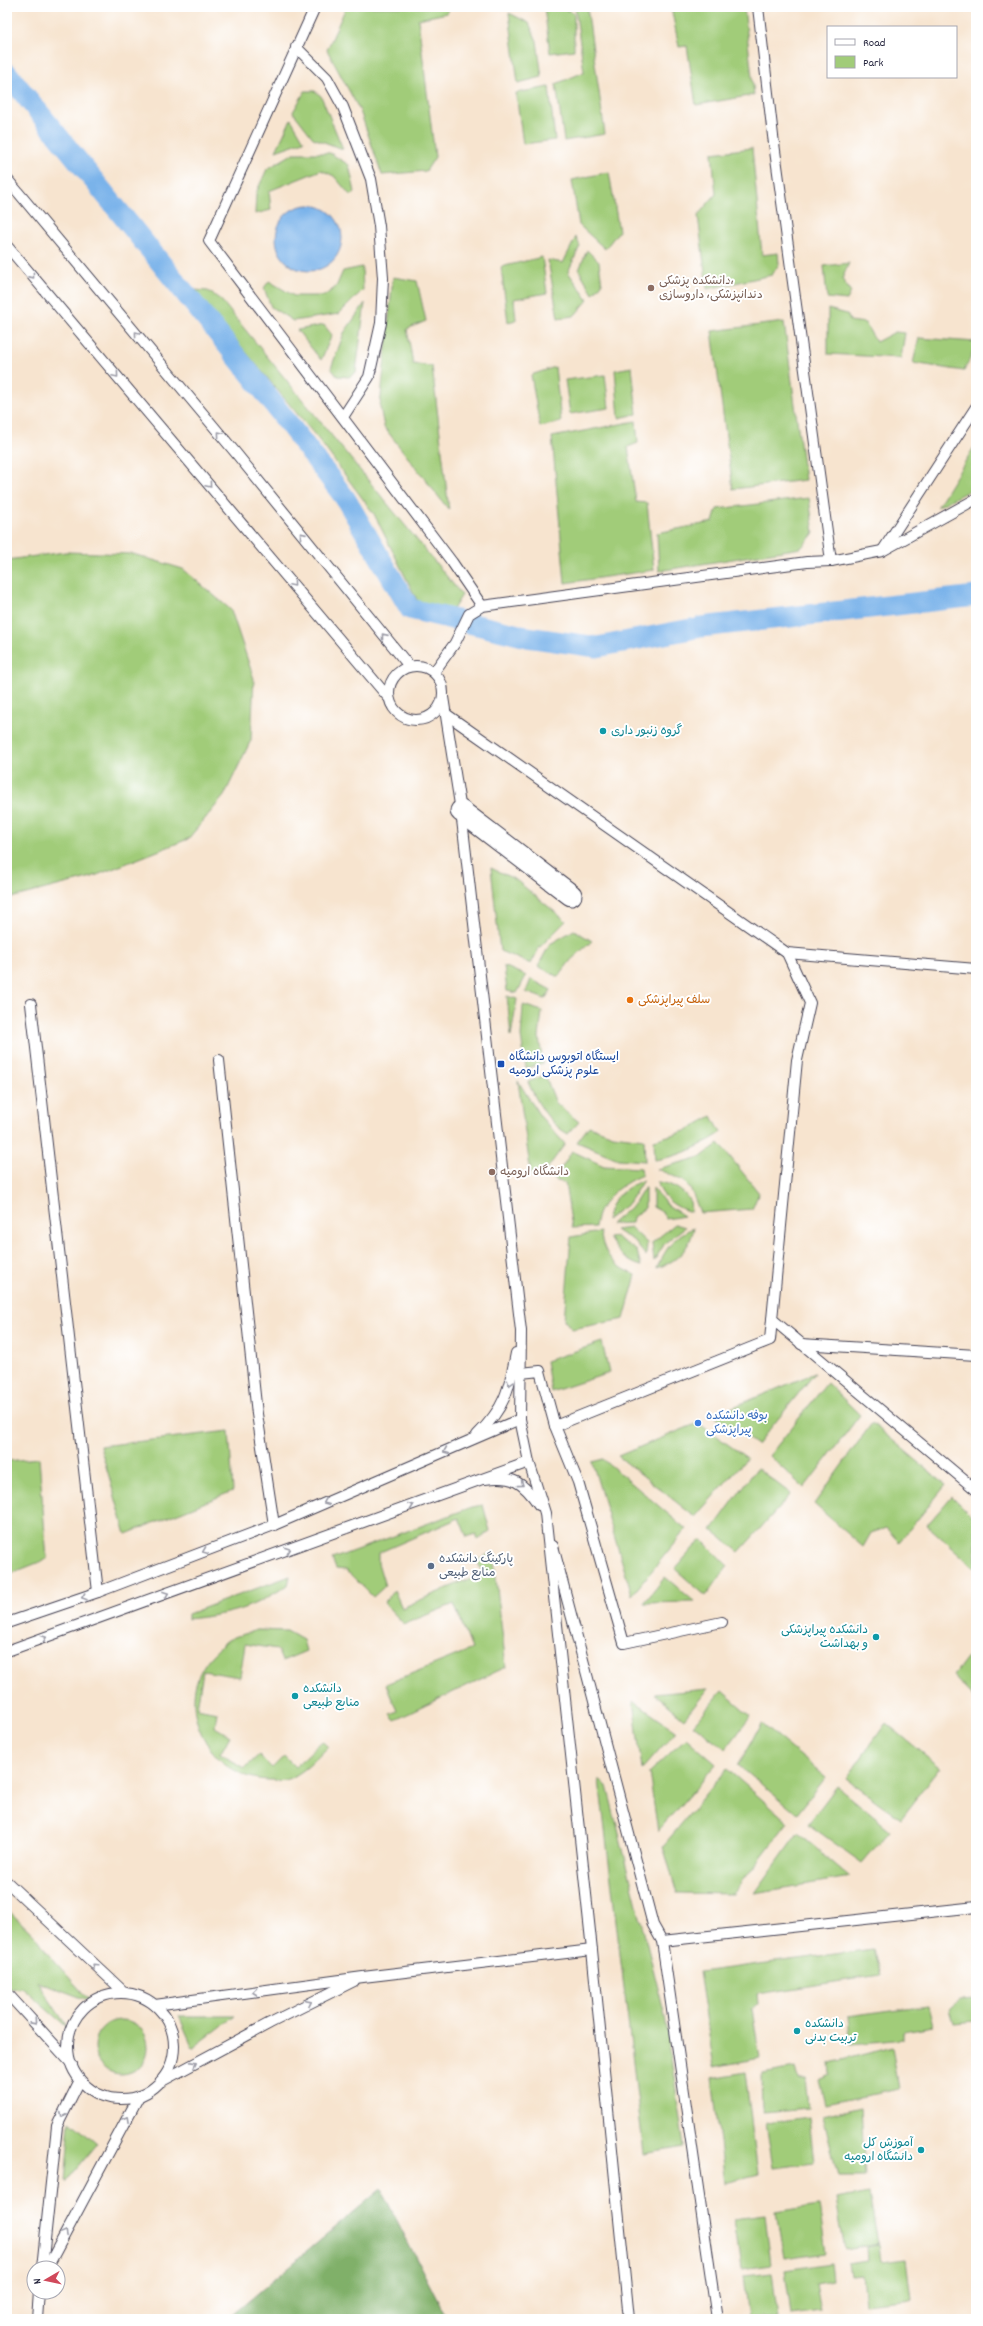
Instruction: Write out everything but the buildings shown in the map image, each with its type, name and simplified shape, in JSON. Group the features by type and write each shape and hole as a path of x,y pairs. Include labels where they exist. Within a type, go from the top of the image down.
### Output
{"street":[{"path":"461,811 571,895"}],"lane":[{"path":"315,7 210,241 452,562 482,606"},
{"path":"758,7 773,136 831,561"},
{"path":"296,47 327,78 343,107 371,179 379,226 382,278 381,323 369,377 343,418"},
{"path":"7,179 235,452 409,666"},
{"path":"7,246 388,697 393,709 403,718 416,721 429,718 439,709 443,697"},
{"path":"882,551 976,407"},
{"path":"434,672 455,643 469,614 482,606 799,563 831,561 882,551 976,499"},
{"path":"388,697 390,683 397,672 409,666 422,666 434,672 442,683 461,811 521,1331 520,1419 529,1462 545,1513 653,1925 662,1941 717,2319"},
{"path":"446,714 787,953 976,969"},
{"path":"554,1426 770,1340 797,1060 810,1003 787,953"},
{"path":"31,1004 98,1592"},
{"path":"219,1060 257,1414 274,1525"},
{"path":"772,1319 976,1490"},
{"path":"471,1440 490,1422 501,1407 511,1384 521,1331"},
{"path":"801,1344 976,1355"},
{"path":"521,1373 540,1371 554,1426 578,1482 624,1643 722,1622"},
{"path":"7,1623 98,1592 274,1525 520,1419"},
{"path":"7,1651 529,1462"},
{"path":"485,1479 499,1477 516,1481 529,1492 545,1513 592,1950 629,2319"},
{"path":"7,1882 124,1992"},
{"path":"662,1941 976,1907"},
{"path":"155,2005 363,1977 592,1950"},
{"path":"160,2082 171,2062 174,2051 173,2034 167,2018 155,2005 141,1996 124,1992 106,1994 91,2002 78,2014 71,2030 68,2047 72,2064 80,2080 93,2090 107,2097 123,2099 139,2096 160,2082 270,2023 363,1977"},
{"path":"7,1993 72,2064"},
{"path":"43,2260 57,2126 80,2080"},
{"path":"51,2260 139,2096"},
{"path":"37,2319 38,2300"}],"green space":[{"path":"346,7 448,7 447,13 418,19 435,157 426,171 382,175 360,111 327,50"},
{"path":"544,7 563,7 574,14 574,50 550,53"},
{"path":"575,7 587,7 605,134 564,141 556,84 584,72"},
{"path":"671,7 744,7 754,95 696,105 687,46 679,47"},
{"path":"509,13 529,23 537,41 542,77 518,83"},
{"path":"549,87 555,140 523,144 516,93"},
{"path":"305,91 315,91 321,96 343,149 313,138 293,112"},
{"path":"291,119 304,141 276,151"},
{"path":"752,148 762,255 778,253 779,264 772,275 707,289 698,215 716,194 712,153"},
{"path":"294,153 330,153 349,165 355,192 351,196 334,176 321,170 269,191 271,210 255,214 256,193 267,169"},
{"path":"609,172 619,231 605,249 579,225 572,180"},
{"path":"576,237 580,246 568,272 588,300 574,316 558,318 548,260 563,263"},
{"path":"587,250 599,262 602,284 593,294 579,270"},
{"path":"542,257 547,293 514,299 516,320 508,322 501,267"},
{"path":"849,263 842,279 851,292 847,300 827,298 824,266"},
{"path":"362,267 363,290 339,314 293,321 271,307 264,288 269,281 294,296 324,296 336,287 343,271"},
{"path":"393,277 417,281 426,321 407,329 413,364 432,366 449,510 384,427 380,407"},
{"path":"194,290 208,291 221,300 462,595 450,614 434,616 419,604 374,514 319,440"},
{"path":"365,303 356,372 349,377 337,376 331,368 344,333"},
{"path":"828,309 847,314 850,321 865,323 876,342 895,332 905,333 901,358 828,354"},
{"path":"784,322 805,480 733,489 712,331"},
{"path":"324,325 332,335 321,360 297,330"},
{"path":"919,338 976,342 976,346 964,371 913,363"},
{"path":"555,367 561,422 540,427 531,375"},
{"path":"632,367 637,414 619,418 615,370"},
{"path":"605,375 609,408 570,414 565,380"},
{"path":"636,421 638,443 628,447 636,502 647,503 654,570 565,583 552,437"},
{"path":"976,444 976,487 937,507"},
{"path":"809,498 814,533 801,548 659,571 657,533 713,522 717,509"},
{"path":"65,552 133,554 183,569 231,610 254,679 251,740 224,796 188,839 92,877 7,899 7,560"},
{"path":"491,868 516,880 566,921 539,948 531,964 500,951"},
{"path":"574,930 592,941 571,960 558,977 538,966 550,944"},
{"path":"504,966 526,976 517,993 507,991"},
{"path":"531,979 551,990 545,999 526,992"},
{"path":"507,996 517,999 511,1036"},
{"path":"523,1005 542,1011 539,1037 543,1064 526,1068 521,1037"},
{"path":"545,1075 556,1103 579,1122 568,1134 561,1130 549,1118 535,1097 528,1082"},
{"path":"518,1081 540,1116 565,1144 541,1177 531,1175"},
{"path":"712,1116 721,1133 690,1150 655,1160 654,1140 685,1131"},
{"path":"589,1126 613,1135 644,1139 645,1161 618,1159 577,1142"},
{"path":"719,1143 759,1193 752,1209 700,1213 690,1188 682,1180 657,1169 701,1157"},
{"path":"572,1151 604,1166 641,1168 642,1175 618,1189 605,1202 600,1209 595,1227 572,1228 565,1183 554,1180"},
{"path":"643,1180 629,1203 607,1220 611,1206 619,1195"},
{"path":"657,1182 666,1183 680,1190 690,1202 691,1212 674,1205 662,1193"},
{"path":"645,1187 645,1208 633,1217 632,1223 611,1224 635,1203"},
{"path":"653,1188 666,1204 684,1216 666,1219 662,1212 653,1207"},
{"path":"675,1224 685,1227 665,1243 654,1261 652,1243"},
{"path":"631,1228 647,1243 646,1256 633,1240 615,1230"},
{"path":"694,1228 689,1242 682,1253 671,1262 657,1268 663,1255 671,1244 681,1234"},
{"path":"600,1232 604,1248 611,1259 621,1268 636,1275 624,1319 572,1329 564,1320 571,1237"},
{"path":"616,1237 637,1251 641,1266 626,1259 619,1252 609,1238"},
{"path":"602,1342 609,1373 551,1392 546,1361"},
{"path":"815,1373 757,1445 714,1415"},
{"path":"827,1383 860,1415 804,1488 769,1456"},
{"path":"698,1423 747,1458 695,1517 618,1456"},
{"path":"872,1423 946,1485 899,1542 886,1528 871,1533 863,1547 814,1504"},
{"path":"229,1431 233,1491 126,1534 100,1446"},
{"path":"39,1458 47,1559 7,1575 7,1461"},
{"path":"603,1459 686,1529 632,1595 592,1462"},
{"path":"757,1468 791,1494 739,1552 712,1530"},
{"path":"952,1496 976,1520 976,1569 927,1525"},
{"path":"483,1505 490,1531 478,1539 476,1534 467,1537 459,1518 378,1553 378,1563 385,1586 373,1597 346,1570 336,1569 332,1559 472,1507"},
{"path":"701,1539 728,1566 706,1596 675,1569"},
{"path":"493,1552 506,1667 395,1720 390,1714 397,1711 386,1684 472,1649 454,1604 404,1624 384,1603 394,1590 402,1608 482,1573 477,1560"},
{"path":"290,1576 288,1585 252,1605 217,1615 188,1619 188,1614"},
{"path":"665,1577 695,1602 644,1603"},
{"path":"257,1630 287,1631 303,1640 306,1651 282,1661 277,1649 245,1644 240,1677 203,1671 197,1708 217,1712 215,1727 230,1736 220,1754 245,1768 259,1755 272,1768 284,1756 295,1767 322,1741 328,1747 303,1771 285,1780 270,1780 248,1776 229,1767 213,1752 202,1734 195,1714 194,1693 200,1673 213,1654 228,1640"},
{"path":"976,1646 976,1700 953,1676"},
{"path":"708,1689 684,1719 654,1694"},
{"path":"722,1691 751,1716 726,1749 693,1725"},
{"path":"633,1701 676,1731 642,1769"},
{"path":"886,1723 940,1767 901,1819 846,1779"},
{"path":"762,1724 826,1777 797,1814 738,1765"},
{"path":"686,1738 716,1764 658,1831 649,1773"},
{"path":"727,1769 788,1822 733,1894 677,1893 663,1846"},
{"path":"599,1780 607,1786 665,2016 684,2147 644,2154"},
{"path":"837,1786 890,1830 862,1863 808,1824"},
{"path":"798,1833 850,1877 755,1893"},
{"path":"7,1909 39,1940 48,1954 90,2001 37,1981 68,2028 22,1988 7,1989"},
{"path":"873,1949 880,1975 758,1994 759,2004 752,2010 760,2058 714,2067 699,1972"},
{"path":"976,1999 976,2021 954,2023 950,2009 960,2000"},
{"path":"928,2006 933,2026 904,2031 904,2039 851,2044 848,2017"},
{"path":"179,2016 235,2016 193,2048"},
{"path":"116,2020 126,2020 136,2024 144,2032 148,2042 148,2052 144,2062 136,2070 126,2074 116,2074 106,2070 98,2062 94,2052 94,2042 98,2032 106,2024"},
{"path":"892,2047 899,2089 825,2104 819,2079 831,2074 830,2063"},
{"path":"795,2068 798,2079 805,2079 808,2108 763,2112 762,2074"},
{"path":"745,2072 758,2175 725,2183 712,2078"},
{"path":"861,2107 865,2177 838,2177 823,2116"},
{"path":"809,2117 814,2163 773,2168 766,2123"},
{"path":"70,2121 97,2144 65,2183"},
{"path":"381,2189 447,2319 227,2319"},
{"path":"869,2193 878,2244 845,2250 836,2199"},
{"path":"819,2205 826,2253 784,2259 776,2212"},
{"path":"765,2215 771,2265 741,2269 734,2219"},
{"path":"878,2245 880,2262 907,2259 912,2299 865,2304 862,2275 850,2276 848,2263 868,2260 867,2247"},
{"path":"831,2263 833,2280 816,2283 821,2311 791,2315 785,2270"},
{"path":"772,2273 778,2318 749,2319 744,2276"}],"water":[{"path":"303,205 315,205 327,210 337,220 342,232 340,251 327,266 315,271 303,271 291,266 281,256 276,244 276,232 281,220 291,210"}],"waterway":[{"path":"7,73 253,377 345,498 410,609 527,637 597,647 691,629"},
{"path":"701,627 976,596"}],"place":[{"name":"دانشکده پزشکی، دندانپزشکی، داروسازی","path":"651,288"},
{"name":"گروه زنبور داری","path":"603,731"},
{"name":"سلف پیراپزشکی","path":"630,1000"},
{"name":"ایستگاه اتوبوس دانشگاه علوم پزشکی ارومیه","path":"501,1064"},
{"name":"دانشگاه ارومیه","path":"492,1172"},
{"name":"بوفه دانشکده پیراپزشکی","path":"698,1423"},
{"name":"پارکینگ دانشکده منابع طبیعی","path":"431,1566"},
{"name":"دانشکده پیراپزشکی و بهداشت","path":"876,1637"},
{"name":"دانشکده منابع طبیعی","path":"295,1696"},
{"name":"دانشکده تربیت بدنی","path":"797,2031"},
{"name":"آموزش کل دانشگاه ارومیه","path":"921,2150"}]}
